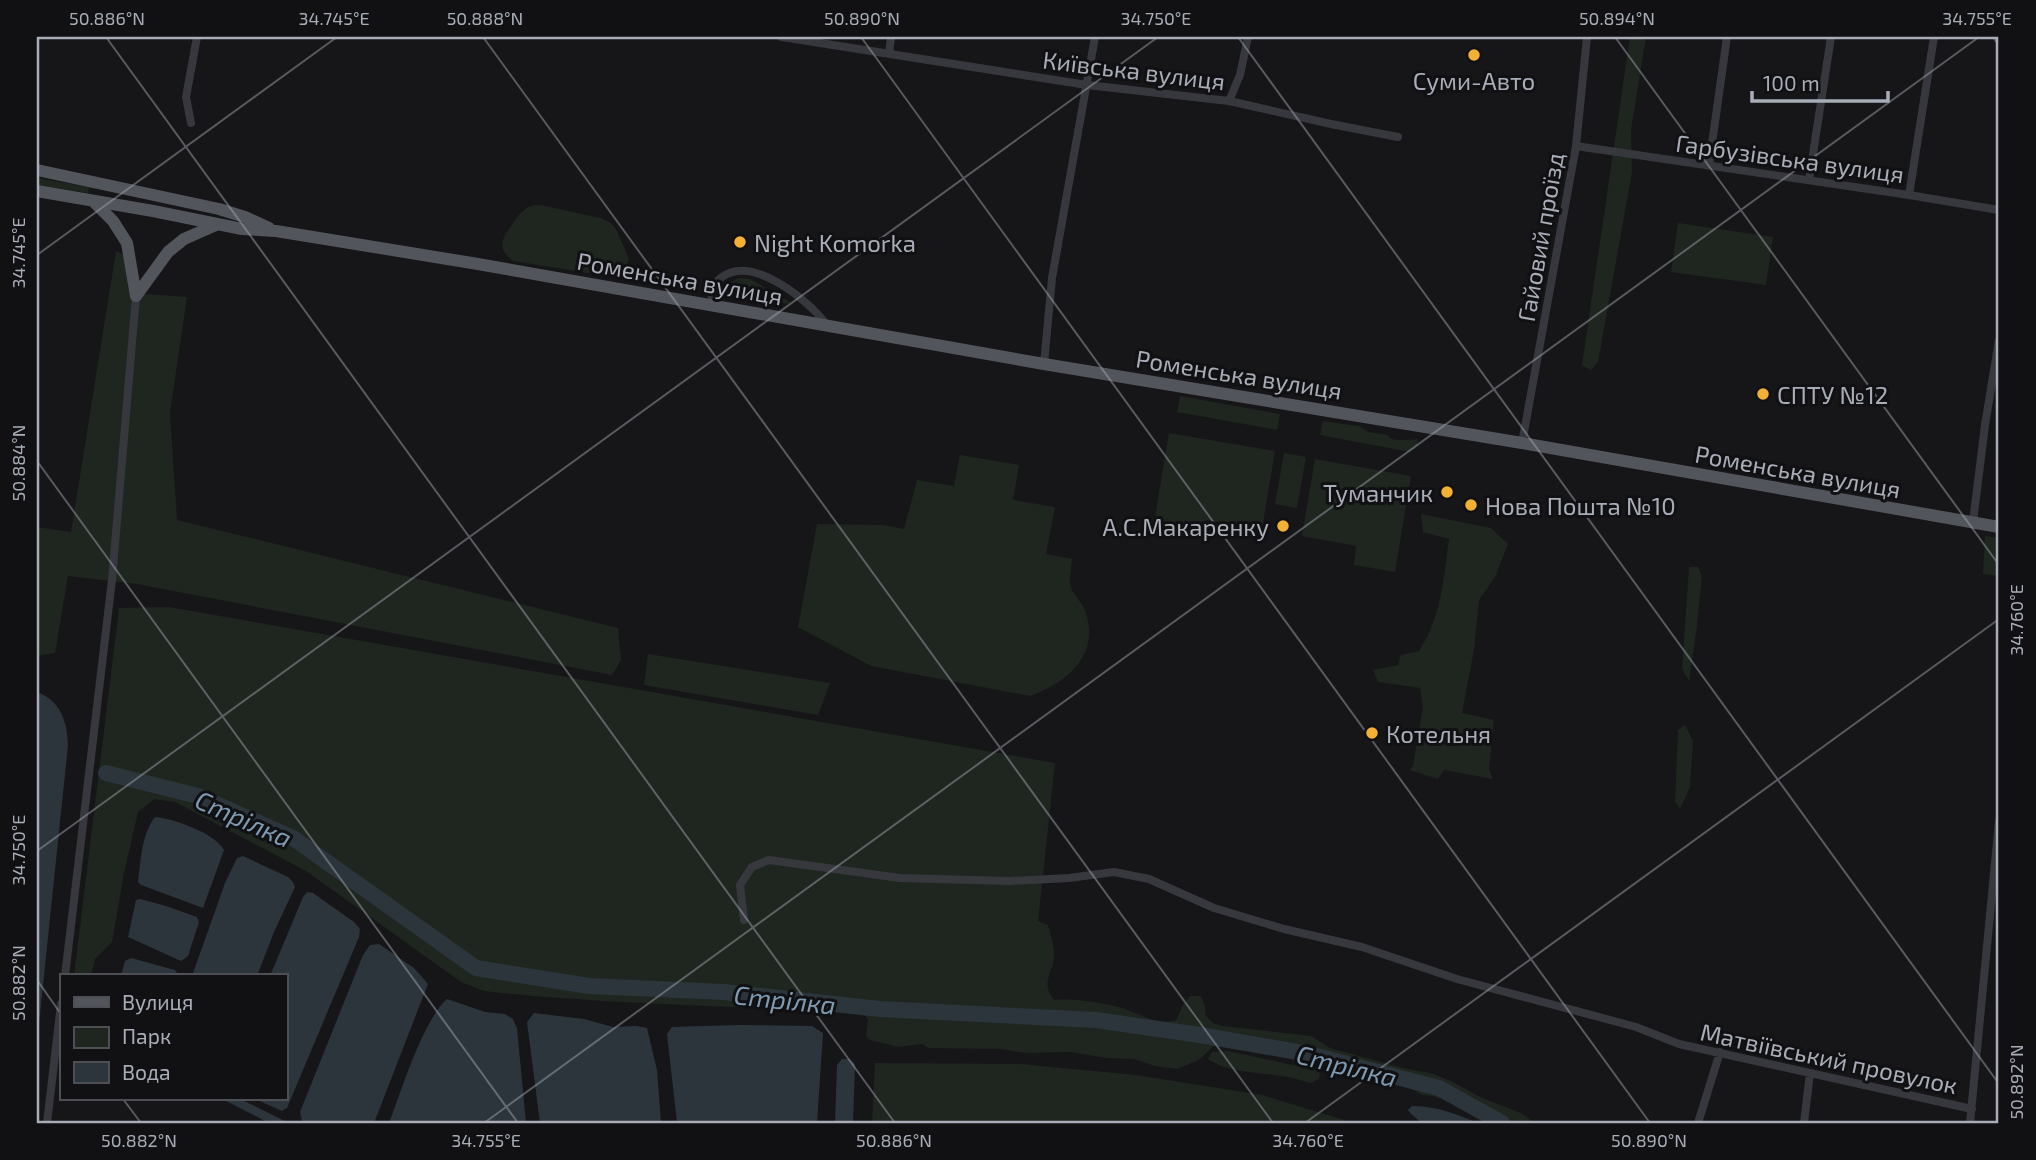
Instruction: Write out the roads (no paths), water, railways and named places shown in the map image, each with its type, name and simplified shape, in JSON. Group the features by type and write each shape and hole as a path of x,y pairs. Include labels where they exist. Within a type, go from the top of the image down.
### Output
{"main road":[{"path":"37,170 219,209 276,231"},
{"path":"37,191 242,229 276,231"},
{"path":"93,201 113,220 127,243 136,296"},
{"path":"136,296 168,253 184,239 218,224"},
{"name":"Роменська вулиця","path":"276,231 1999,527"}],"street":[{"path":"191,123 186,97 197,37"},
{"name":"Київська вулиця","path":"782,37 1087,85 1229,101 1398,136"},
{"path":"889,54 891,37"},
{"path":"1044,364 1052,278 1095,37"},
{"path":"1229,101 1240,75 1248,37"},
{"name":"Гайовий проїзд","path":"1522,443 1576,146 1587,37"},
{"path":"1709,165 1727,37"},
{"path":"1809,180 1831,37"},
{"path":"1909,195 1934,37"},
{"name":"Гарбузівська вулиця","path":"1576,146 1999,210"},
{"path":"712,305 712,289 719,279 741,269 771,279 788,289 816,311 827,325"},
{"path":"65,974 113,580 136,296"},
{"path":"1973,522 1999,340"},
{"path":"1970,1123 1998,858 1999,821"},
{"name":"Матвіївський провулок","path":"744,920 740,886 752,867 769,860 900,878 1010,881 1114,872 1149,879 1214,908 1284,929 1362,947 1457,979 1636,1027 1679,1044 1972,1109"},
{"path":"47,1123 60,1012"},
{"path":"1698,1123 1720,1052"},
{"path":"1804,1123 1810,1073"}],"water":[{"path":"37,692 57,706 64,720 68,745 37,1043"},
{"path":"155,817 183,824 203,833 224,850 203,908 138,882 144,840"},
{"path":"243,856 288,877 295,887 258,974 193,974 225,883 237,858"},
{"path":"307,892 313,893 360,929 287,1108 282,1111 257,1100 287,1100 287,974 271,974"},
{"path":"136,900 197,917 199,922 188,956 181,961 128,937"},
{"path":"379,944 414,968 428,984 374,1123 306,1123 302,1121 300,1112 363,955 370,945"},
{"path":"131,958 175,970 178,974 122,974 125,961"},
{"path":"447,999 485,1012 505,1014 513,1019 517,1028 526,1123 389,1123 421,1039"},
{"path":"534,1013 584,1019 613,1027 647,1028 657,1070 661,1123 540,1123 527,1022"},
{"path":"812,1026 823,1033 817,1123 677,1123 667,1034 672,1027"},
{"path":"842,1059 850,1059 855,1064 853,1123 835,1123 837,1065"},
{"path":"224,1100 242,1100 289,1123 269,1123"},
{"path":"1412,1106 1438,1109 1478,1123 1422,1123 1408,1110"}],"waterway":[{"name":"Стрілка","path":"106,773 198,796 293,838 476,968 589,986 724,992 880,1009 1096,1020 1200,1035 1309,1054 1439,1088 1502,1123"}],"place":[{"name":"Суми-Авто","path":"1474,55"},
{"name":"Night Komorka","path":"740,242"},
{"name":"СПТУ №12","path":"1763,394"},
{"name":"Туманчик","path":"1447,492"},
{"name":"Нова Пошта №10","path":"1471,505"},
{"name":"А.С.Макаренку","path":"1283,526"},
{"name":"Котельня","path":"1372,733"}]}
